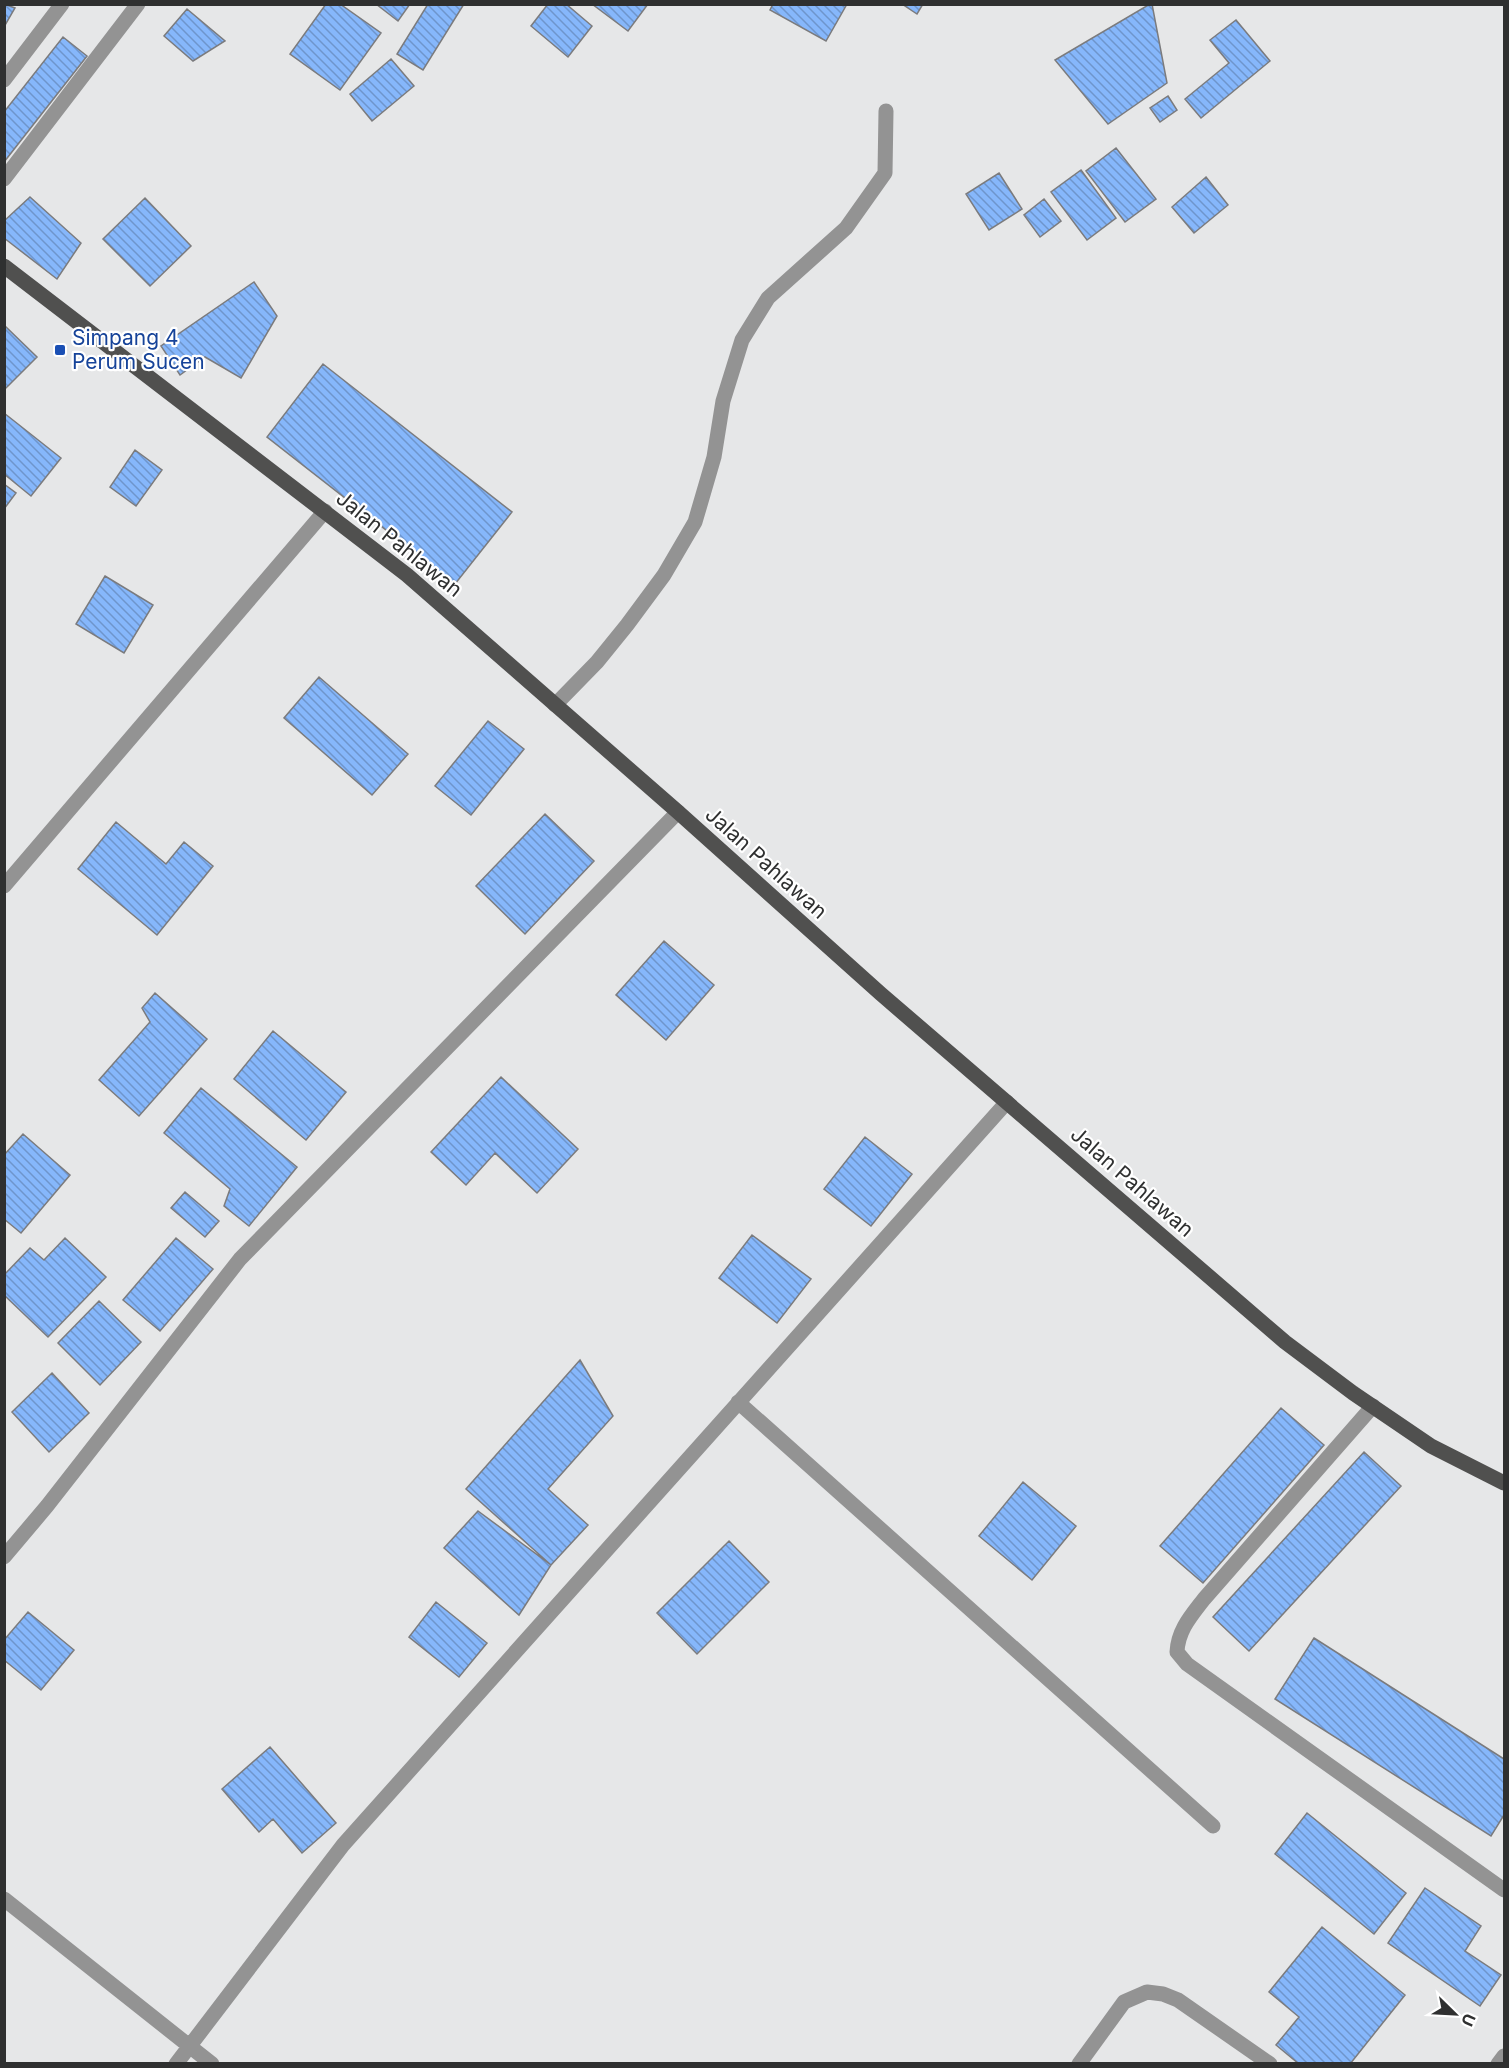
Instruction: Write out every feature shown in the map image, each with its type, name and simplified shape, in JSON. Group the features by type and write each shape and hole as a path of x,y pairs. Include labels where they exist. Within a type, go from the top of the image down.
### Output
{"main road":[{"name":"Jalan Pahlawan","path":"4,266 407,575 678,812 881,994 1285,1342 1431,1446 1504,1483"}],"street":[{"path":"4,80 62,4"},
{"path":"4,179 138,4"},
{"path":"555,705 597,662 627,625 664,575 695,522 714,457 723,400 742,340 768,298 846,228 885,173 886,111"},
{"path":"4,886 325,511"},
{"path":"4,1557 47,1506 240,1259 678,812"},
{"path":"176,2064 343,1845 1007,1102"},
{"path":"738,1402 1213,1826"},
{"path":"1373,1406 1204,1599 1182,1627 1177,1643 1177,1653 1187,1664 1504,1890"},
{"path":"4,1899 212,2064"},
{"path":"1079,2064 1124,2002 1147,1992 1163,1994 1178,2000 1270,2064"},
{"path":"1498,2064 1504,2056"}],"building":[{"path":"4,4 15,8 4,27"},
{"path":"326,4 340,4 381,33 340,90 290,54"},
{"path":"376,4 410,4 398,21"},
{"path":"428,4 464,4 423,70 397,54"},
{"path":"548,4 566,4 592,26 568,57 531,26"},
{"path":"592,4 648,4 628,31"},
{"path":"773,4 847,4 826,41 770,10"},
{"path":"902,4 923,4 917,14"},
{"path":"1152,4 1167,83 1108,124 1055,60"},
{"path":"187,9 225,41 193,61 164,36"},
{"path":"1236,20 1270,61 1201,118 1185,99 1229,63 1210,40"},
{"path":"63,37 87,56 4,162 4,112"},
{"path":"391,59 414,86 372,121 350,94"},
{"path":"1168,96 1177,110 1160,122 1150,108"},
{"path":"1116,148 1156,199 1125,222 1086,171"},
{"path":"1081,170 1116,218 1087,240 1051,192"},
{"path":"999,173 1022,209 989,230 966,194"},
{"path":"1206,177 1228,205 1194,233 1172,207"},
{"path":"30,197 81,243 57,279 4,238 4,221"},
{"path":"145,198 191,246 150,286 103,239"},
{"path":"1044,199 1061,221 1040,237 1024,215"},
{"path":"254,282 277,316 241,378 205,357 180,375 161,346"},
{"path":"4,325 37,357 4,390"},
{"path":"323,364 512,512 455,584 267,437"},
{"path":"4,413 61,458 31,496 4,474"},
{"path":"135,450 162,470 136,506 110,487"},
{"path":"4,484 16,493 4,509"},
{"path":"105,576 153,605 124,653 76,624"},
{"path":"319,677 408,754 372,795 284,718"},
{"path":"488,721 524,749 471,815 435,786"},
{"path":"545,814 594,861 525,934 476,886"},
{"path":"116,822 166,864 184,842 213,866 157,935 78,869"},
{"path":"664,941 714,985 666,1040 616,995"},
{"path":"155,993 207,1039 139,1116 99,1080 150,1022 142,1008"},
{"path":"273,1031 346,1092 306,1140 234,1079"},
{"path":"501,1077 578,1149 537,1193 495,1153 466,1185 431,1152"},
{"path":"201,1088 297,1167 249,1226 224,1206 230,1189 164,1133"},
{"path":"23,1134 70,1175 21,1233 4,1219 4,1155"},
{"path":"865,1137 912,1174 871,1226 824,1189"},
{"path":"185,1192 219,1221 205,1237 171,1208"},
{"path":"752,1235 811,1279 777,1323 719,1278"},
{"path":"65,1238 106,1277 48,1337 4,1295 4,1275 30,1248 44,1260"},
{"path":"176,1238 213,1269 160,1331 123,1300"},
{"path":"99,1301 141,1342 100,1385 58,1343"},
{"path":"580,1360 613,1416 548,1489 588,1525 551,1565 466,1489"},
{"path":"52,1373 89,1413 49,1452 12,1412"},
{"path":"1281,1408 1324,1445 1203,1583 1160,1546"},
{"path":"1364,1452 1401,1486 1249,1651 1213,1617"},
{"path":"1023,1482 1076,1526 1032,1580 979,1536"},
{"path":"478,1511 551,1565 519,1615 444,1548"},
{"path":"729,1541 769,1582 697,1654 657,1613"},
{"path":"436,1602 487,1643 459,1677 409,1637"},
{"path":"28,1612 74,1650 41,1690 4,1660 4,1640"},
{"path":"1314,1638 1504,1759 1504,1815 1491,1836 1275,1699"},
{"path":"270,1747 336,1823 302,1853 273,1819 259,1832 222,1789"},
{"path":"1307,1813 1406,1893 1374,1934 1275,1854"},
{"path":"1425,1888 1481,1926 1465,1951 1501,1975 1480,2006 1388,1943"},
{"path":"1322,1927 1405,1995 1350,2064 1299,2064 1276,2045 1299,2017 1269,1992"}],"place":[{"name":"Simpang 4 Perum Sucen","path":"60,350"}]}
